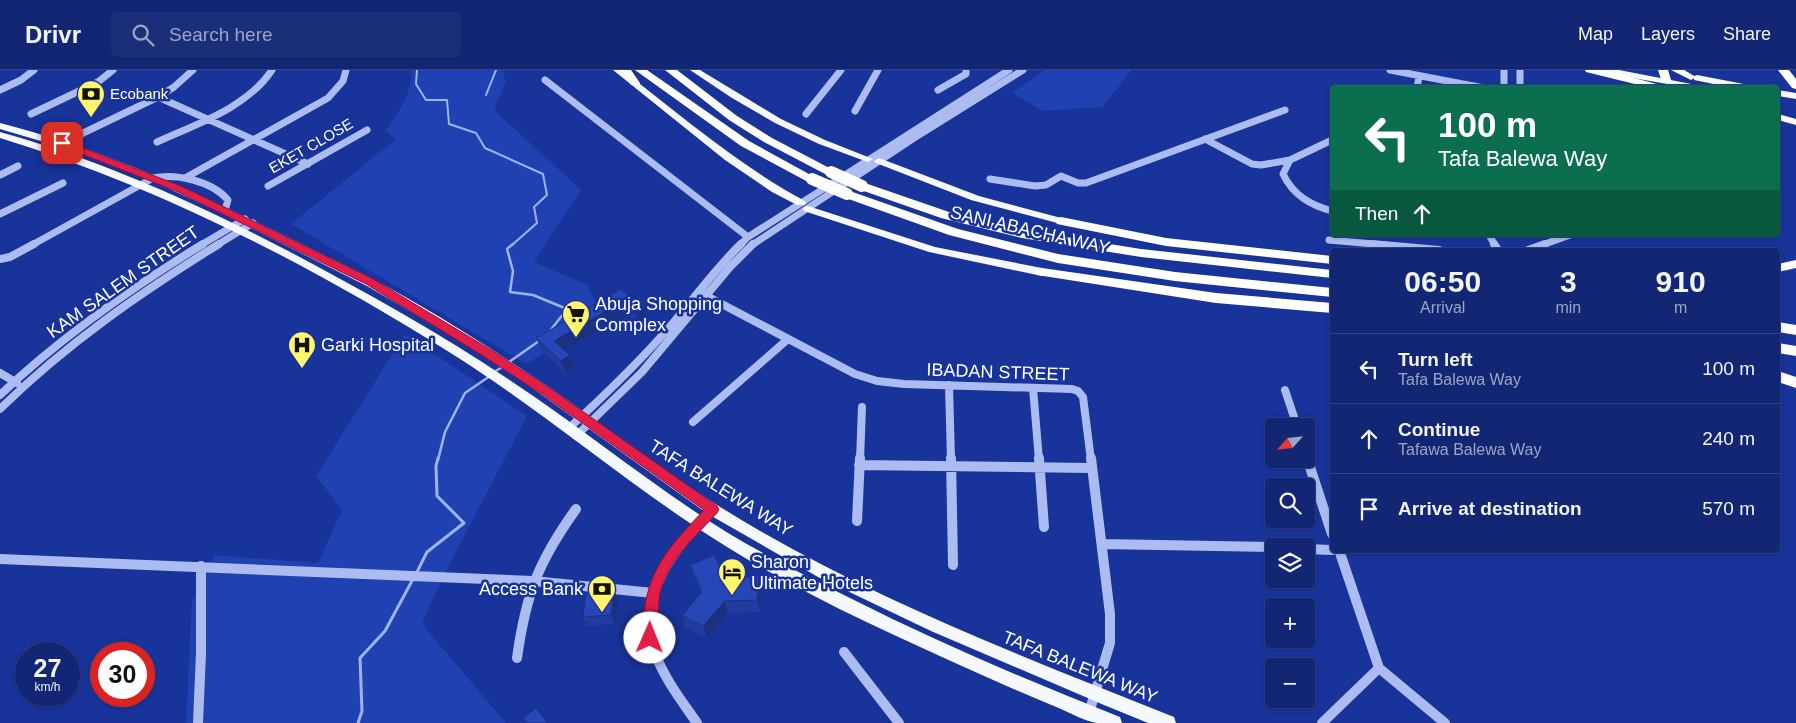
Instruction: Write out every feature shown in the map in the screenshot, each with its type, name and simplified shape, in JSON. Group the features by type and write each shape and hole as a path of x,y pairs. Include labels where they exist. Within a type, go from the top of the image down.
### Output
{"highway":[{"path":"626,70 634,83"},
{"name":"SANI ABACHA WAY","path":"640,70 751,148 779,165 846,194 933,227 1020,250 1128,271 1330,293"},
{"name":"SANI ABACHA WAY","path":"670,70 740,122 783,148 862,186 944,215 1022,234 1141,253 1328,273"},
{"path":"1590,70 1665,78"},
{"path":"1676,70 1692,77"},
{"path":"1778,70 1794,84"},
{"path":"1783,70 1794,84"},
{"path":"1780,118 1796,122"},
{"path":"1061,221 1141,253"},
{"path":"1061,221 1166,242 1330,260"},
{"path":"1780,268 1796,264"},
{"path":"1042,272 1128,271"},
{"path":"1042,272 1216,298 1330,308"},
{"path":"1780,327 1796,330"},
{"path":"1780,348 1796,351"},
{"path":"1780,377 1796,383"}],"main road":[{"path":"617,70 745,169 804,206 933,250 1042,272"},
{"name":"SANI ABACHA WAY","path":"694,70 740,100 781,123 826,144 975,198 1061,221"},
{"path":"1604,70 1665,78 1695,85"},
{"path":"1648,70 1665,78 1692,77 1733,85"},
{"path":"1784,97 1796,103"},
{"name":"TAFA BALEWA WAY","path":"0,126 62,143 153,178 249,221 369,282 489,354 713,509 771,544 880,601 953,636 1168,723"},
{"name":"TAFA BALEWA WAY","path":"0,135 50,150 141,185 237,229 340,283 410,322 511,387 700,522 761,560 943,651 1114,723"}],"street":[{"path":"0,90 21,80 34,70"},
{"path":"31,114 98,82 113,70"},
{"path":"50,150 158,97 174,87 193,70"},
{"path":"157,142 255,91 269,77 272,70"},
{"path":"185,178 256,140 328,98 343,81 346,70"},
{"path":"806,114 841,70"},
{"path":"855,111 878,70"},
{"path":"938,90 966,74 966,70"},
{"path":"703,294 755,242 804,206 1010,70"},
{"path":"873,160 1023,70"},
{"path":"1390,70 1468,85"},
{"path":"1504,70 1504,85"},
{"path":"1520,70 1520,85"},
{"path":"1418,85 1419,76"},
{"path":"545,80 748,237"},
{"path":"158,97 308,164"},
{"path":"990,179 1035,186 1046,184 1061,176 1082,183 1285,110"},
{"name":"EKET CLOSE","path":"268,186 367,130"},
{"path":"1205,139 1252,164 1261,165 1290,160 1330,141"},
{"path":"1323,144 1330,149"},
{"path":"1290,160 1284,174 1287,183 1295,193 1307,201 1330,210"},
{"path":"0,175 18,166"},
{"path":"0,259 10,257 153,178 170,174 185,178 223,194 228,200 224,210"},
{"path":"0,214 63,183"},
{"path":"572,432 662,351 728,255 748,237 804,206"},
{"name":"KAM SALEM STREET","path":"0,409 22,385 72,342 121,306 249,221"},
{"name":"KAM SALEM STREET","path":"0,395 63,340 116,302 237,229"},
{"path":"1534,248 1564,237"},
{"path":"1329,240 1417,248"},
{"name":"IBADAN STREET","path":"703,294 855,374 877,381 904,384 1072,389 1078,391 1083,397 1110,614 1110,643 1090,713"},
{"path":"693,422 788,339"},
{"path":"0,374 22,385"},
{"path":"949,385 953,565"},
{"path":"1033,388 1044,527"},
{"path":"1285,390 1294,418"},
{"path":"857,521 862,407"},
{"path":"859,465 1091,468"},
{"path":"1310,468 1330,528"},
{"path":"517,658 522,623 533,581 546,554 576,509"},
{"path":"692,721 656,656 650,638 650,619 653,593 661,570 675,548 713,509"},
{"path":"1102,544 1265,547"},
{"path":"1315,549 1330,550"},
{"path":"1337,553 1379,668 1445,723"},
{"path":"0,559 378,573 533,581 653,593"},
{"path":"198,723 201,653 201,566"},
{"path":"844,652 899,723"},
{"path":"1322,723 1379,668"}],"shaded area":[{"path":"411,70 502,70 506,81 494,110 581,190 534,262 587,285 601,313 527,364 291,224 396,139 385,131 407,95 410,87"},
{"path":"1045,70 1132,70 1102,107 1043,111 1012,93"},
{"path":"405,334 527,416 443,577 422,624 506,723 186,723 192,601 214,555 318,563 342,510 316,476"}],"building":[{"path":"621,289 642,306 635,311 623,301 554,341 570,355 561,361 536,338"},
{"path":"714,555 725,578 759,576 757,600 725,601 703,626 682,616 702,591 690,565"},
{"path":"614,591 611,615 583,617 586,593"},
{"path":"536,708 548,723 527,723 523,718"}],"waterway":[{"path":"417,70 416,84 426,100 447,100 449,124 476,133 485,148 543,174 547,195 534,207 537,223 512,245"},
{"path":"486,95 496,70"},
{"path":"513,244 507,249 513,271 510,292 533,295 567,309 550,331"},
{"path":"509,362 539,341"},
{"path":"494,372 504,366"},
{"path":"438,460 445,432 465,393 490,376"},
{"path":"416,574 427,552 464,523 437,496 436,466 438,458"},
{"path":"358,723 362,711 360,658 385,631 413,579"}],"place":[{"name":"Ecobank","path":"91,118"},
{"name":"Abuja Shopping Complex","path":"576,338"},
{"name":"Garki Hospital","path":"302,369"},
{"name":"Sharon Ultimate Hotels","path":"732,596"},
{"name":"Access Bank","path":"602,613"}],"route":[{"path":"62,143 180,189 369,282 489,354 547,392 621,446 713,509 675,548 661,570 653,593 650,638"}]}
